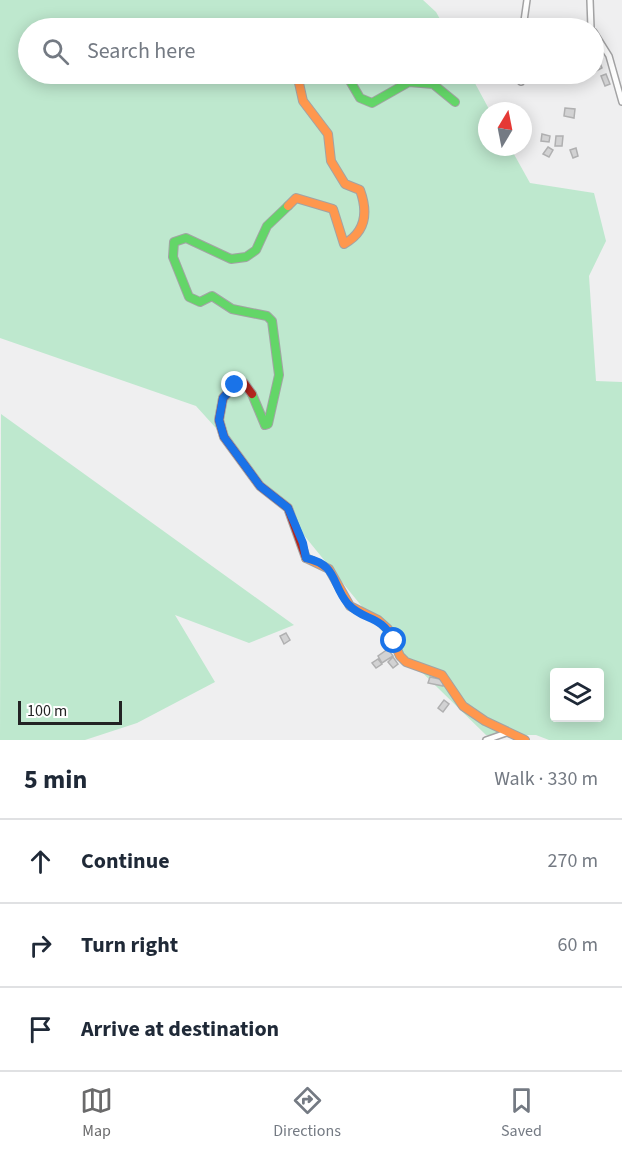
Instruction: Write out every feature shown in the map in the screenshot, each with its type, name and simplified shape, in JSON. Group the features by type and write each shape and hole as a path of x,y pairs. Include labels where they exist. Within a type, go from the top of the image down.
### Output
{"street":[{"path":"524,18 527,0"},
{"path":"590,0 591,18"},
{"path":"604,48 609,56 622,102"},
{"path":"299,84 303,101 328,135 331,161 345,183 360,190 367,207 364,221 354,239 344,244 333,209 296,198 267,226 256,250 246,257 231,259 186,238 174,242 173,257 189,297 200,302 212,296 232,309 267,316 272,321 279,375 268,424 265,425 257,415 254,395 244,383 235,385 223,398 219,420 224,437 260,486 288,508 303,543 306,558 317,561 329,569 350,606 378,620 388,629 400,656 406,662 442,675 464,706 525,740"},
{"path":"352,84 360,98 372,103 405,84"},
{"path":"433,84 455,102"},
{"path":"486,740 509,732"}],"green space":[{"path":"0,0 423,0 439,18 18,18 18,84 475,84 485,102 478,102 478,156 515,156 530,183 594,193 606,241 589,276 596,381 622,382 622,740 549,740 536,735 486,735 390,641 224,437 196,406 0,338"},
{"path":"1,414 294,625 249,643 175,615 215,682 137,723 85,740 0,740"}],"building":[{"path":"606,74 610,84 605,86 604,84"},
{"path":"565,108 575,109 574,118 564,116"},
{"path":"542,134 550,136 549,142 541,141"},
{"path":"556,136 563,136 562,146 555,146"},
{"path":"548,147 553,150 549,157 543,154"},
{"path":"576,148 578,156 573,158 570,150"},
{"path":"286,633 290,640 284,644 280,636"},
{"path":"388,649 393,656 382,663 378,656"},
{"path":"393,657 398,664 393,668 388,662"},
{"path":"378,659 382,664 376,668 372,663"},
{"path":"430,677 444,680 443,686 428,683"},
{"path":"444,700 449,704 443,712 438,708"}],"traffic: fast":[{"path":"352,84 360,98 372,103 405,84"},
{"path":"433,84 455,102"},
{"path":"252,394 265,425 268,424 279,375 272,321 267,316 232,309 212,296 200,302 189,297 173,257 174,242 186,238 231,259 246,257 256,250 267,226 288,206"}],"traffic: slow":[{"path":"288,206 296,198 333,209 344,244 357,234 363,221 364,206 360,190 345,184 331,161 328,134 303,101 299,84"},
{"path":"306,558 329,569 350,606 378,620 388,629 400,656 406,662 442,675 463,706 485,721 525,740"}],"traffic: jam":[{"path":"252,394 244,383 235,385 223,398 219,420 224,437 260,486 288,508 306,558"}],"route":[{"path":"235,385 223,398 219,420 224,437 248,466 260,486 288,508 303,543 306,558 317,561 329,569 350,606 363,615 378,620 388,629 394,641"}]}
